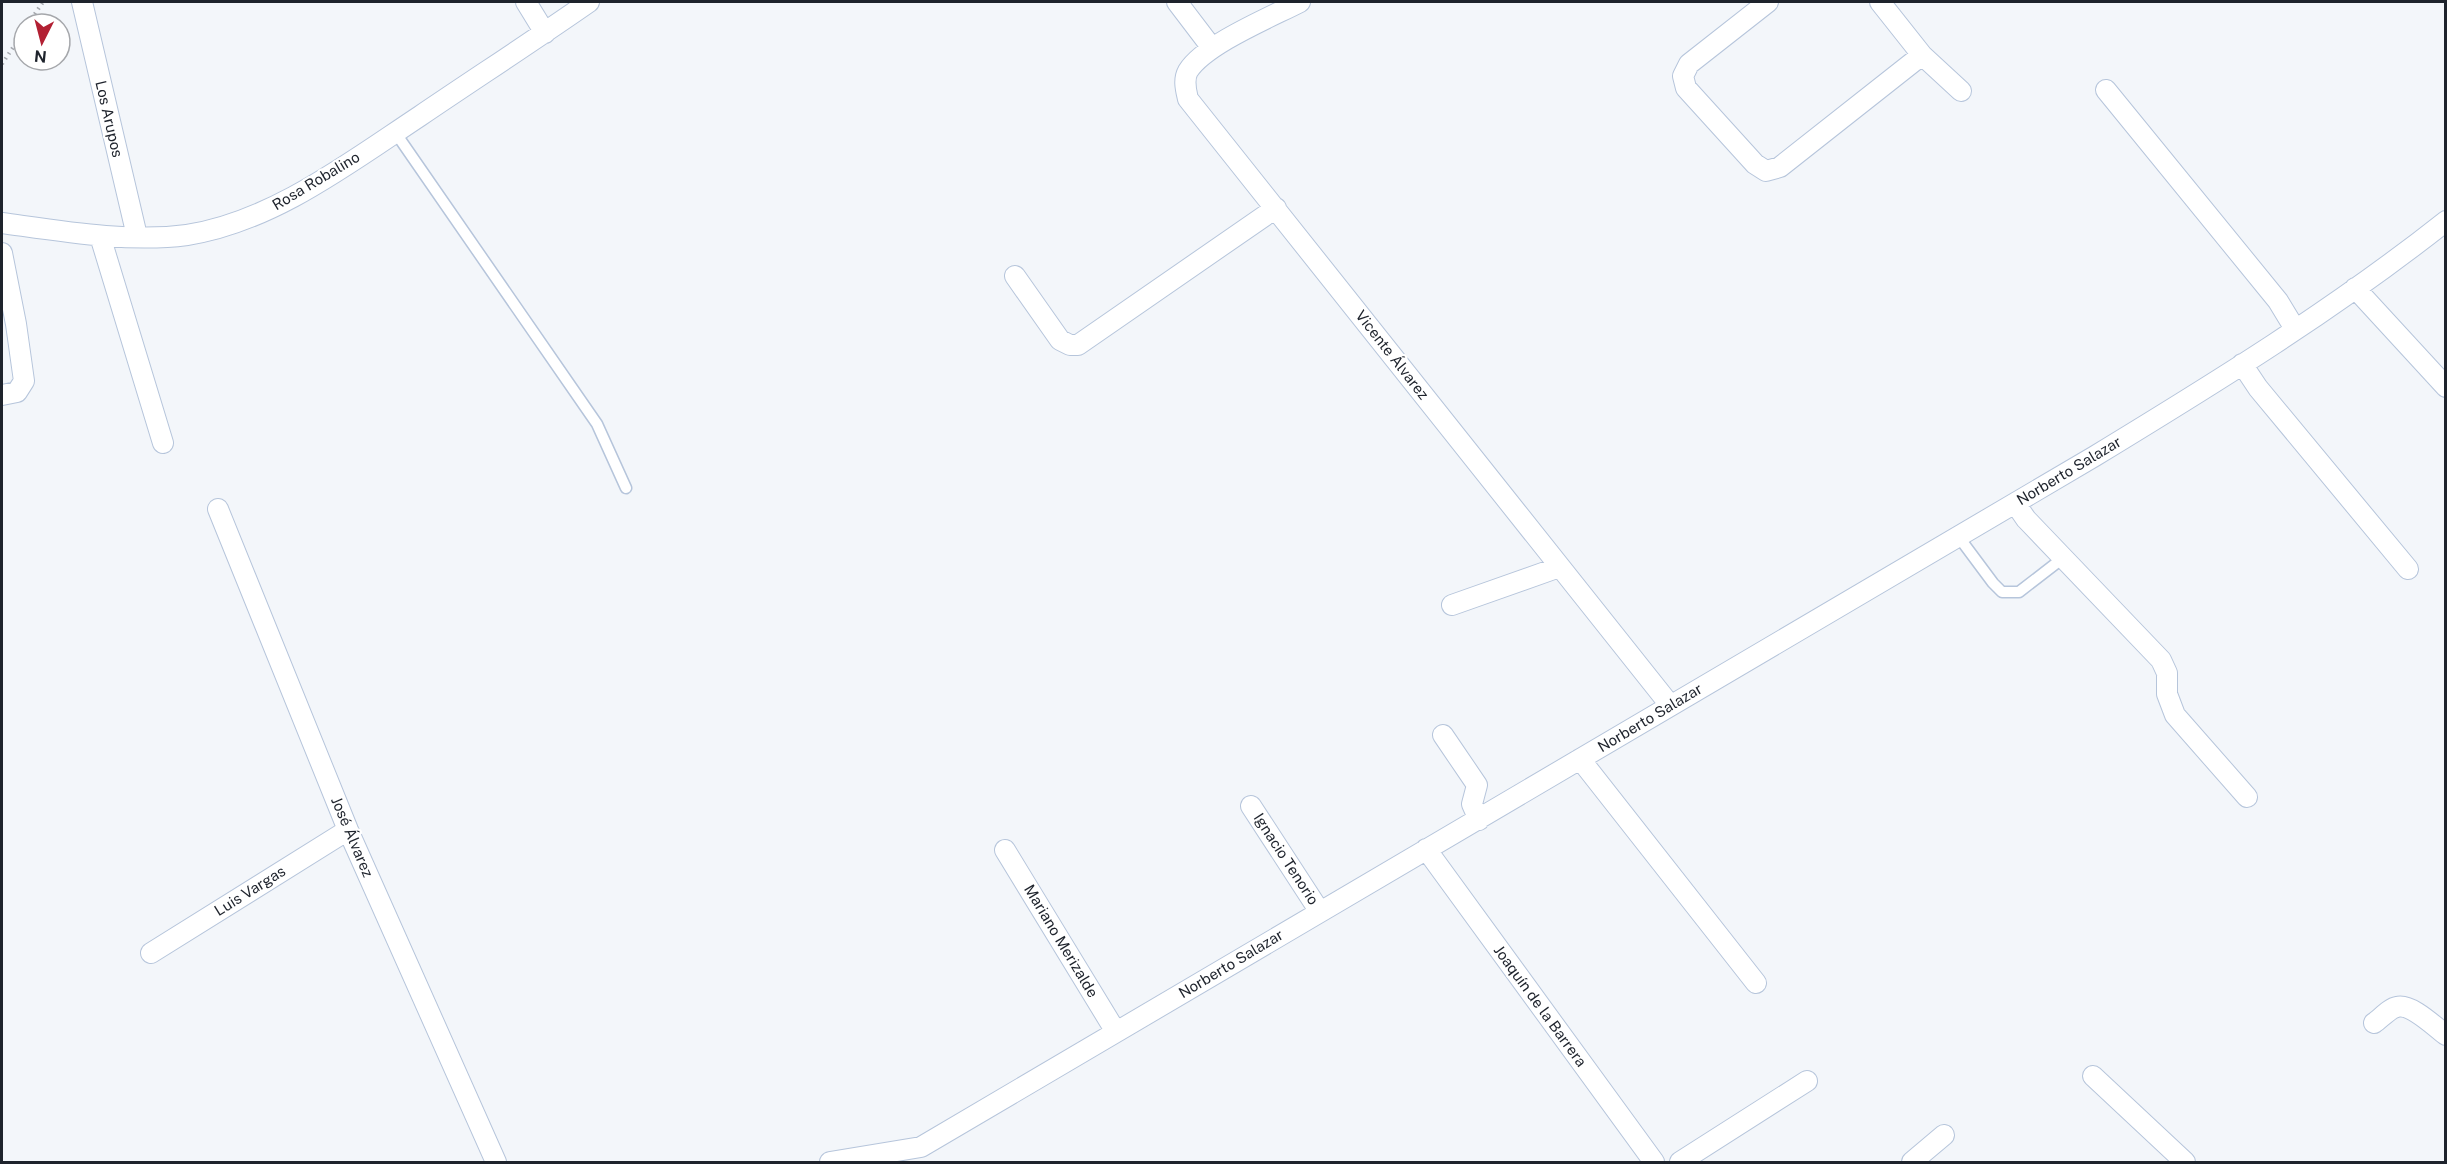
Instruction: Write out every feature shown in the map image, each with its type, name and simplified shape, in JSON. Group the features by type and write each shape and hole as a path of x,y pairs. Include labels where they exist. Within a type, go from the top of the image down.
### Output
{"street":[{"name":"Los Arupos","path":"82,2 137,236"},
{"path":"526,2 545,33"},
{"name":"Rosa Robalino","path":"2,223 100,236 137,236 186,235 238,223 284,203 589,2"},
{"path":"1177,2 1212,48"},
{"name":"Vicente Álvarez","path":"1300,2 1212,48 1188,72 1185,83 1188,99 1670,705"},
{"path":"1768,2 1689,64 1683,76 1686,88 1755,164 1766,171 1780,167 1922,55"},
{"path":"1880,2 1922,55 1961,91"},
{"path":"2106,90 2278,301 2295,329"},
{"path":"1015,276 1060,340 1070,345 1078,345 1276,208"},
{"name":"Norberto Salazar","path":"830,1162 925,1155 1116,1032 1958,536 2242,364 2355,288 2445,221"},
{"path":"100,236 163,443"},
{"path":"2,253 24,381 17,392 2,395"},
{"path":"2355,288 2445,387"},
{"path":"2242,364 2258,388 2408,570"},
{"path":"2015,502 2026,519 2161,660 2167,673 2167,694 2175,715 2247,796"},
{"name":"José Álvarez","path":"218,508 348,830 496,1162"},
{"path":"1452,605 1559,566"},
{"path":"1443,735 1477,785 1472,804 1479,820"},
{"path":"1580,759 1756,983"},
{"name":"Ignacio Tenorio","path":"1251,806 1320,912"},
{"name":"Luis Vargas","path":"151,953 348,830"},
{"name":"Joaquín de la Barrera","path":"1426,849 1654,1162"},
{"name":"Mariano Merizalde","path":"1005,850 1116,1032"},
{"path":"2374,1023 2397,1006 2403,1007 2414,1010 2445,1035"},
{"path":"2093,1076 2185,1162"},
{"path":"1680,1162 1807,1082"},
{"path":"1912,1162 1944,1135"}],"lane":[{"path":"395,132 597,424 626,488"},
{"path":"1958,536 2002,592 2019,592 2063,558"}],"path":[{"path":"2,64 12,49"}]}
